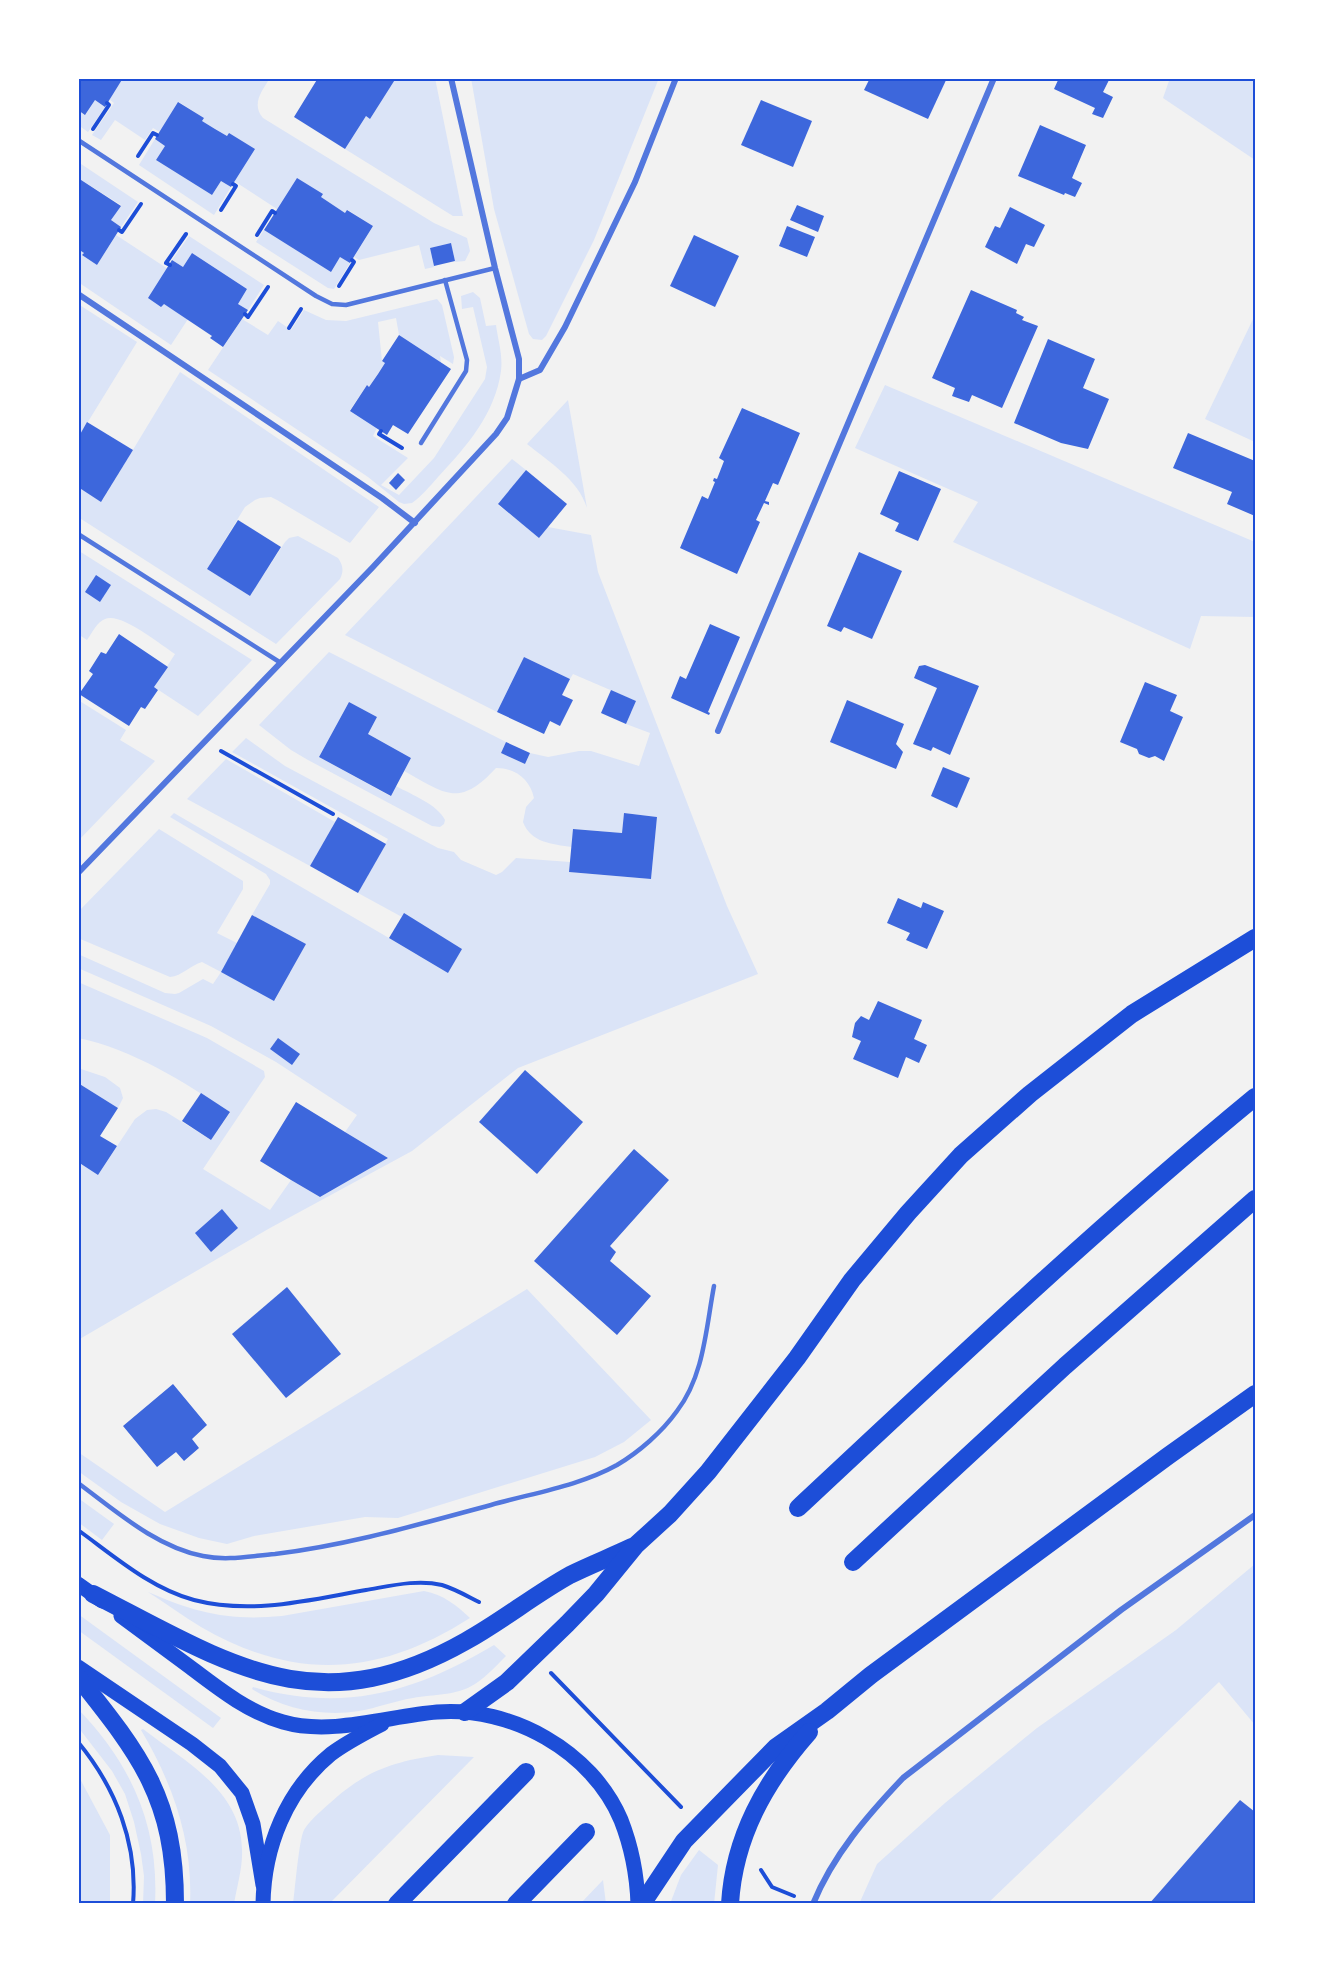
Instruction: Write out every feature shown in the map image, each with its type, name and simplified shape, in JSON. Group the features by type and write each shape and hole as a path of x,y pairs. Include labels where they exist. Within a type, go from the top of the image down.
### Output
{"highway":[{"path":"465,1712 507,1682 534,1656 596,1594 636,1545 670,1514 708,1472 797,1358 852,1280 908,1213 961,1155 1030,1094 1132,1014 1255,938"},
{"path":"798,1508 979,1338 1194,1147 1255,1096"},
{"path":"853,1562 1065,1366 1255,1199"},
{"path":"640,1904 699,1825 776,1747 1255,1394"},
{"path":"85,1589 214,1657 241,1667 270,1676 303,1682 352,1682 379,1678 411,1669 438,1656 491,1626 569,1576 636,1545"},
{"path":"78,1677 128,1741 155,1789 165,1815 171,1841 175,1904"},
{"path":"730,1904 733,1871 751,1818 784,1764 827,1711"},
{"path":"398,1904 526,1772"},
{"path":"516,1904 586,1832"}],"main road":[{"path":"85,1589 234,1700 260,1714 285,1723 335,1726 438,1712 465,1712 518,1724 543,1736 567,1752 588,1771 606,1794 620,1818 635,1865 640,1904"},
{"path":"78,1667 192,1744 220,1766 242,1793 253,1824 263,1885 263,1904"},
{"path":"263,1885 268,1855 278,1827 291,1800 310,1776 331,1755 355,1738 382,1724 411,1716"}],"street":[{"path":"78,873 415,523 496,434 507,418 519,379 519,359 495,268 451,78"},
{"path":"519,379 540,370 565,327 635,182 676,78"},
{"path":"718,731 994,78"},
{"path":"78,294 382,498 415,523"},
{"path":"813,1904 822,1881 846,1844 875,1807 903,1778 1128,1605 1255,1515"}],"lane":[{"path":"78,140 329,303 346,305 495,268"},
{"path":"421,443 466,371 467,360 445,280"},
{"path":"78,534 281,663"},
{"path":"78,1483 128,1519 178,1549 203,1556 230,1559 303,1550 374,1537 579,1481 617,1465 649,1441 678,1410 698,1374 714,1286"}],"path":[{"path":"84,144 109,105 107,103"},
{"path":"127,172 153,133 157,135"},
{"path":"210,226 236,186 233,184"},
{"path":"119,230 122,232 143,201"},
{"path":"246,250 272,211 275,213"},
{"path":"170,265 166,263 188,231"},
{"path":"329,303 354,262 352,260"},
{"path":"245,314 248,317 270,284"},
{"path":"289,328 303,306"},
{"path":"381,431 379,434 410,453 421,443"},
{"path":"205,742 333,814"},
{"path":"78,1530 158,1586 175,1594 215,1604 276,1606 418,1582 442,1585 485,1607"},
{"path":"545,1668 689,1815"},
{"path":"78,1742 96,1763 113,1794 122,1819 135,1884 133,1904"},
{"path":"759,1867 772,1887 802,1900"}],"shaded area":[{"path":"123,78 270,78 258,103 263,118 434,223 467,238 470,251 465,261 455,262 451,243 430,248 434,267 425,269 419,245 359,260 354,257 373,226 348,210 345,213 321,197 322,194 277,209 234,181 229,133 227,136 202,121 204,118 179,102 160,132 153,128 145,140 115,120 101,140 92,135 114,103 109,99"},
{"path":"395,78 435,78 463,216 453,216 345,149 366,116 370,119"},
{"path":"471,78 659,78 594,240 542,340 533,339 529,334 494,209"},
{"path":"1170,78 1255,78 1255,160 1163,98"},
{"path":"95,100 105,107 88,132 78,125 78,110 86,114"},
{"path":"155,139 165,146 156,160 212,195 221,181 231,187 214,215 139,165"},
{"path":"78,162 138,202 121,227 111,220 121,205 78,178"},
{"path":"264,230 330,271 340,257 350,263 334,289 328,288 256,242"},
{"path":"116,235 168,269 164,304 188,319 171,345 78,282 78,249 84,253 82,255 97,265"},
{"path":"189,236 264,285 248,310 238,304 247,289 192,253 183,267 172,260"},
{"path":"473,292 480,298 486,326 496,325 501,359 498,387 486,415 469,441 426,491 412,503 399,502 368,477 208,370 242,319 268,335 278,321 291,330 304,310 326,320 346,321 437,299 442,305 454,357 453,364 440,356 441,363 399,335 396,318 378,322 382,361 385,363 350,410 377,428 373,436 408,458 381,485 399,495 434,458 485,379 487,367 473,307 462,309 461,296"},
{"path":"78,304 137,342 78,438"},
{"path":"1255,315 1255,442 1205,419"},
{"path":"180,372 379,507 350,543 271,497 260,498 245,507 207,569 250,596 289,538 298,536 338,558 342,566 340,579 276,644 78,517 78,487 102,501"},
{"path":"885,385 1255,542 1255,617 1201,616 1190,649 953,542 978,502 855,448"},
{"path":"568,400 587,508 577,488 570,480 527,444"},
{"path":"512,459 526,470 498,505 539,537 548,527 591,535 598,572 727,906 758,974 518,1068 412,1151 270,1228 78,1340 78,1162 98,1175 135,1119 147,1110 156,1109 166,1112 211,1140 230,1113 138,1058 78,1038 78,982 207,1038 264,1071 265,1077 203,1169 270,1210 291,1180 320,1197 388,1158 345,1132 357,1115 276,1062 211,1026 78,968 78,954 165,993 175,994 203,979 213,984 221,972 202,962 179,975 170,977 78,938 78,912 159,829 243,881 243,889 217,933 237,943 275,1000 306,944 252,915 270,884 270,880 266,874 170,817 174,813 389,938 462,949 404,914 402,917 358,893 388,839 232,752 246,738 285,766 438,848 454,852 461,860 496,875 516,858 570,862 569,872 651,879 657,817 624,813 622,833 574,829 572,847 543,841 531,834 523,822 526,807 534,798 529,786 521,776 510,770 496,768 472,789 462,793 442,791 404,771 411,758 368,734 377,717 349,702 319,757 390,796 396,786 424,800 445,820 440,827 432,826 308,760 259,725 329,652 506,742 501,753 525,764 530,753 548,757 591,751 639,766 650,733 626,724 636,701 573,674 570,679 524,657 497,712 345,635"},
{"path":"79,551 252,660 198,716 154,687 175,654 151,637 121,620 112,618 100,623 87,640 78,634"},
{"path":"78,700 126,730 120,740 155,761 78,841"},
{"path":"226,759 335,822 310,866 187,799"},
{"path":"78,1068 105,1077 120,1088 123,1098 118,1108 78,1083"},
{"path":"527,1289 651,1420 624,1442 595,1457 398,1518 365,1517 254,1536 227,1544 199,1538 160,1524 121,1502 78,1471 78,1452 165,1512"},
{"path":"78,1498 114,1524 102,1540 78,1522"},
{"path":"1255,1564 1255,1725 1219,1682 987,1904 859,1904 877,1864 945,1803 1037,1728 1176,1630"},
{"path":"424,1591 449,1601 470,1618 403,1652 370,1661 337,1665 304,1664 270,1657 236,1645 201,1627 148,1592 213,1614 263,1617 282,1616"},
{"path":"78,1614 221,1718 213,1728 78,1630"},
{"path":"494,1645 506,1656 484,1678 468,1688 453,1693 406,1699 359,1711 331,1713 304,1710 277,1702 252,1689 253,1687 287,1695 318,1698 349,1698 378,1693 407,1686 436,1675"},
{"path":"78,1709 113,1752 138,1798 147,1823 152,1849 155,1904 143,1904 144,1876 141,1854 125,1794 112,1771 78,1727"},
{"path":"143,1729 192,1765 221,1794 232,1810 239,1828 242,1849 241,1870 234,1904 190,1904 188,1858 179,1814 163,1771 141,1730"},
{"path":"438,1755 474,1757 329,1904 293,1904 302,1835 312,1819 343,1792 367,1776 393,1765"},
{"path":"78,1775 110,1835 110,1904 78,1904"},
{"path":"699,1850 718,1865 714,1904 670,1904 681,1875"},
{"path":"603,1880 606,1904 580,1904"}],"building":[{"path":"78,78 123,78 105,107 95,100 85,115 78,110"},
{"path":"318,78 396,78 370,119 366,116 345,149 294,117"},
{"path":"870,78 947,78 928,119 864,90"},
{"path":"1059,78 1110,78 1103,92 1113,97 1103,118 1092,114 1095,108 1054,89"},
{"path":"761,100 812,121 793,167 741,145"},
{"path":"178,102 204,118 202,121 215,129 227,136 229,133 255,149 231,187 221,181 212,195 156,160 165,146 155,139"},
{"path":"1040,125 1086,145 1072,178 1082,183 1075,197 1065,193 1064,195 1018,176"},
{"path":"78,178 121,206 111,220 121,227 97,265 82,255 84,253 78,249"},
{"path":"297,178 323,194 321,197 345,213 347,210 373,226 350,263 340,257 331,272 264,230"},
{"path":"797,205 824,216 818,232 790,220"},
{"path":"1010,207 1045,225 1034,247 1026,244 1017,264 985,247 995,226 1000,228"},
{"path":"787,226 815,237 807,257 779,246"},
{"path":"694,235 739,256 715,307 670,286"},
{"path":"451,243 455,261 434,266 430,248"},
{"path":"192,253 247,289 238,304 248,310 223,347 210,338 212,336 164,304 161,307 148,298 172,260 183,267"},
{"path":"971,290 1017,310 1016,313 1024,317 1022,320 1038,326 1002,408 972,395 969,402 952,396 955,388 932,378"},
{"path":"399,335 451,369 408,434 393,425 387,435 350,411 367,385 369,387 378,374 385,363 382,361"},
{"path":"1048,339 1095,359 1083,388 1109,399 1088,449 1061,443 1014,423"},
{"path":"742,408 800,433 778,485 773,483 765,501 769,502 769,505 764,503 756,520 760,522 737,574 680,548 702,496 708,499 715,482 714,478 717,479 724,461 719,458"},
{"path":"87,422 133,450 101,502 78,487 78,438"},
{"path":"1188,433 1255,461 1255,516 1227,504 1232,492 1173,468"},
{"path":"526,470 567,504 539,538 498,504"},
{"path":"899,471 941,489 918,541 895,531 899,523 880,514"},
{"path":"398,473 405,480 396,490 389,483"},
{"path":"238,520 281,547 250,596 207,569"},
{"path":"859,552 902,571 872,639 844,627 841,632 827,626"},
{"path":"96,575 111,585 100,602 85,592"},
{"path":"710,624 740,637 708,712 709,715 671,698 680,676 686,679"},
{"path":"119,634 168,667 154,687 158,690 145,709 141,707 129,726 79,694 93,674 89,671 101,652 106,654"},
{"path":"524,657 570,679 562,695 573,700 560,726 550,721 544,734 497,712"},
{"path":"925,665 979,686 950,755 933,747 931,751 913,744 937,688 914,678 919,666"},
{"path":"1145,682 1177,695 1170,711 1183,717 1164,761 1155,756 1149,758 1139,754 1137,749 1120,742"},
{"path":"611,690 636,701 626,724 601,713"},
{"path":"847,700 904,724 896,744 903,752 896,769 830,742"},
{"path":"349,702 377,717 368,734 411,758 391,796 319,757"},
{"path":"506,742 530,753 525,764 501,753"},
{"path":"943,767 970,778 957,808 931,796"},
{"path":"624,813 657,817 651,879 569,872 573,829 622,833"},
{"path":"338,817 386,844 358,893 310,866"},
{"path":"898,898 921,908 923,902 944,911 927,949 906,940 910,933 887,923"},
{"path":"404,913 462,949 448,973 389,938"},
{"path":"252,915 306,944 274,1001 221,972"},
{"path":"878,1001 922,1020 914,1039 927,1045 919,1063 906,1057 898,1078 853,1059 861,1041 852,1037 855,1023 861,1016 869,1020"},
{"path":"278,1038 300,1054 292,1065 270,1049"},
{"path":"525,1070 583,1122 537,1174 479,1122"},
{"path":"78,1083 118,1108 100,1136 117,1146 98,1175 78,1162"},
{"path":"201,1093 230,1112 211,1140 182,1121"},
{"path":"296,1102 388,1158 320,1197 291,1180 260,1161"},
{"path":"634,1149 669,1180 610,1246 616,1252 610,1261 651,1296 617,1335 534,1261"},
{"path":"222,1209 238,1228 211,1252 195,1233"},
{"path":"287,1287 341,1354 286,1398 232,1334"},
{"path":"173,1384 207,1425 192,1439 199,1448 184,1461 176,1452 157,1467 123,1426"},
{"path":"1240,1800 1255,1812 1255,1904 1149,1904"}]}
